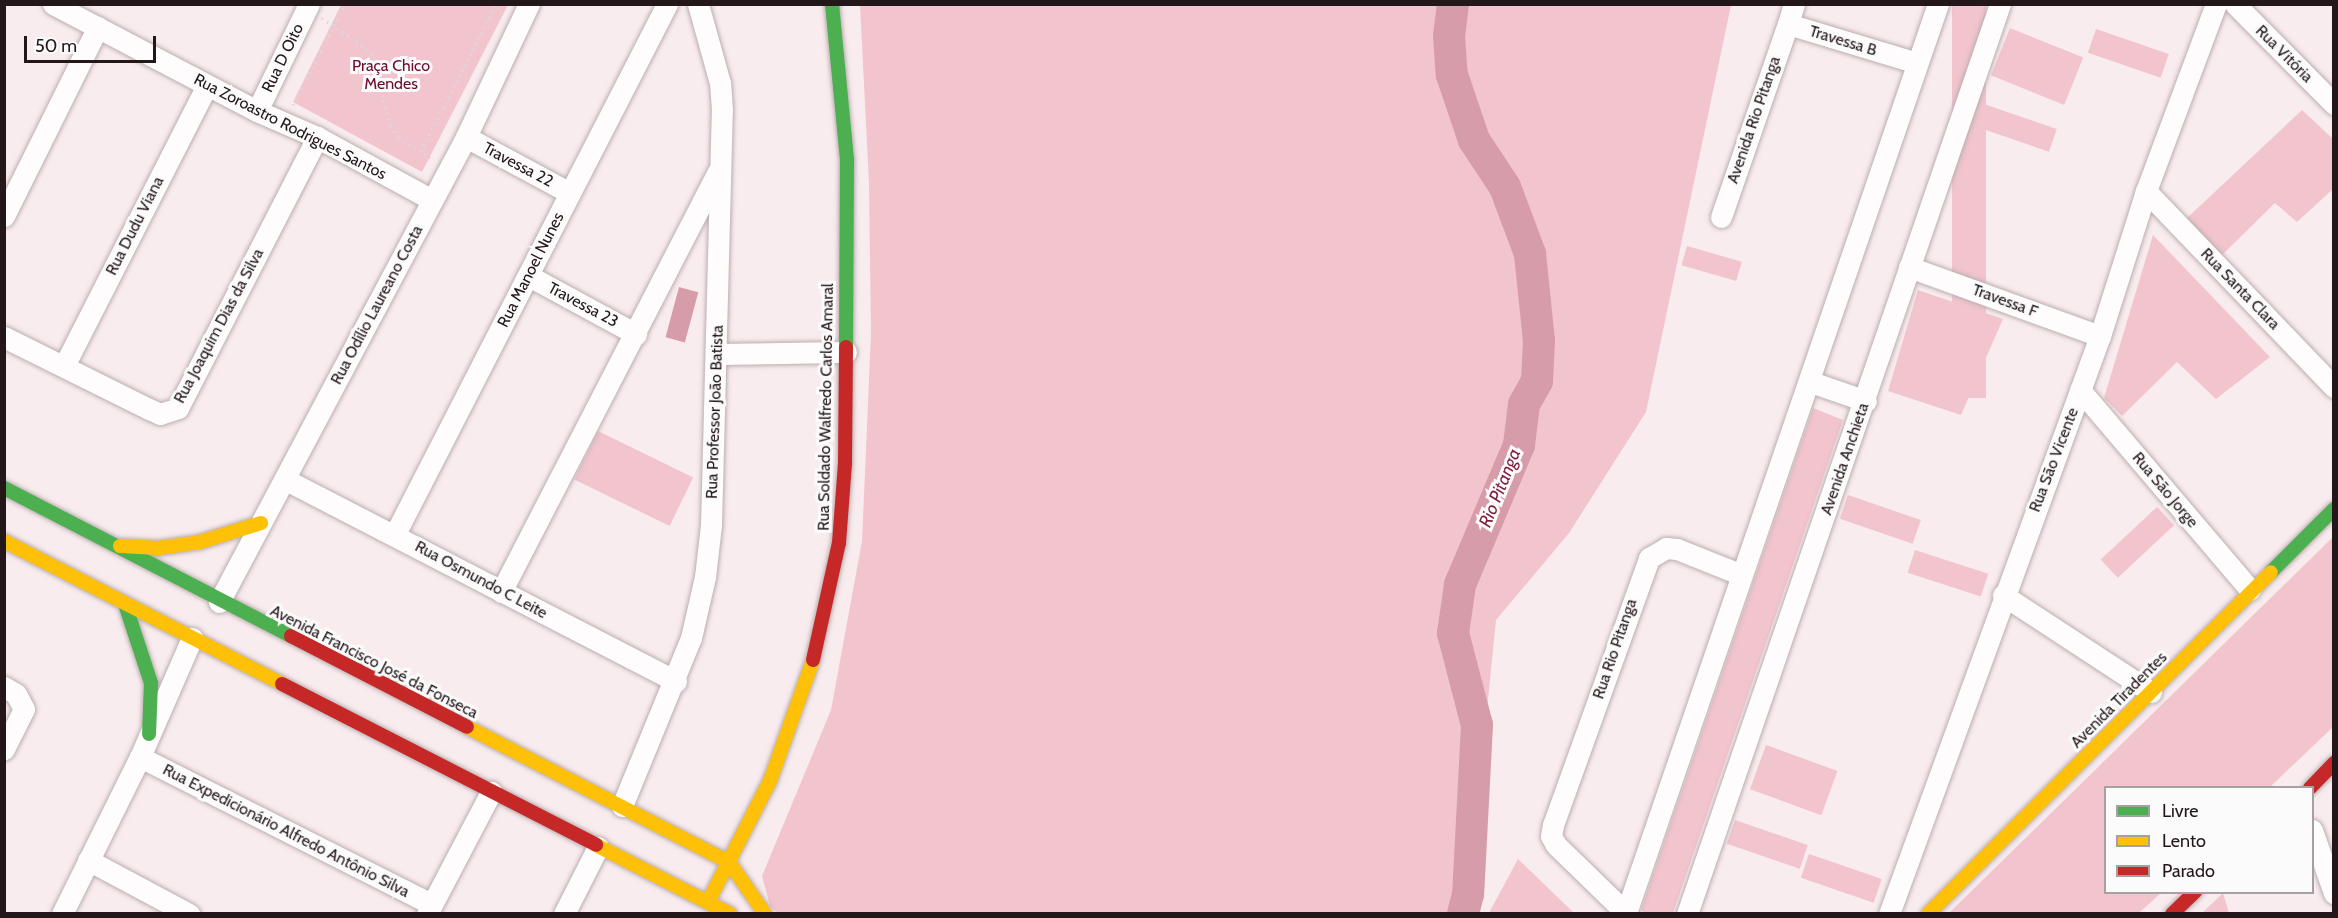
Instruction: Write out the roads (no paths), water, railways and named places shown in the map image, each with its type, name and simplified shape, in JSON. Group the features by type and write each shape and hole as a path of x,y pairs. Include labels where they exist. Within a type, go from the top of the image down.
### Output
{"main road":[{"name":"Rua Soldado Walfredo Carlos Amaral","path":"705,907 729,862 791,729 828,605 842,502 848,160 832,4"},
{"name":"Avenida Francisco José da Fonseca","path":"4,489 219,602 729,862"},
{"path":"32,503 35,522"},
{"name":"Avenida Tiradentes","path":"1928,914 2250,590 2334,509"},
{"path":"51,530 63,520"},
{"path":"110,545 159,548 200,542 261,523"},
{"path":"4,541 22,536"},
{"path":"4,541 126,607 192,638 598,847 705,907 730,914"},
{"path":"42,547 42,562"},
{"path":"126,607 144,653 151,683 149,734"},
{"path":"2312,786 2334,763"},
{"path":"729,862 765,914"},
{"path":"2172,914 2193,894"}],"street":[{"name":"Rua Zoroastro Rodrigues Santos","path":"52,4 257,111 317,137 432,200"},
{"name":"Rua Odílio Laureano Costa","path":"219,602 466,137 529,4"},
{"name":"Rua Manoel Nunes","path":"394,534 529,276 667,4"},
{"name":"Rua Professor João Batista","path":"622,806 676,681 705,577 712,507 717,354 720,83 698,4"},
{"path":"1626,913 1811,382 1938,4"},
{"name":"Avenida Anchieta","path":"1687,914 1866,400 1909,267 2000,4"},
{"name":"Rua São Vicente","path":"1889,914 2003,595 2100,336 2146,191 2216,4"},
{"name":"Rua Vitória","path":"2235,4 2334,104"},
{"name":"Rua D Oito","path":"257,111 308,7"},
{"name":"Travessa B","path":"1791,14 1917,63"},
{"name":"Avenida Rio Pitanga","path":"1721,217 1791,14"},
{"path":"4,216 98,27"},
{"name":"Rua Dudu Viana","path":"64,366 207,85"},
{"name":"Rua Joaquim Dias da Silva","path":"4,337 160,414 178,408 317,137"},
{"name":"Travessa 22","path":"466,137 570,193"},
{"path":"501,592 720,168"},
{"name":"Rua Santa Clara","path":"2146,191 2334,387"},
{"name":"Travessa F","path":"1909,267 2100,336"},
{"name":"Travessa 23","path":"529,276 636,334"},
{"path":"717,354 846,352"},
{"path":"1811,382 1866,400"},
{"name":"Rua São Jorge","path":"2080,390 2250,590"},
{"name":"Rua Osmundo C Leite","path":"285,480 394,534 501,592 676,681"},
{"name":"Rua Rio Pitanga","path":"1626,913 1561,851 1551,836 1649,558 1666,548 1677,549 1742,575"},
{"path":"2003,595 2151,692"},
{"path":"62,914 140,757 192,638"},
{"path":"4,687 16,694 24,709 4,749"},
{"name":"Rua Expedicionário Alfredo Antônio Silva","path":"140,757 429,909"},
{"path":"429,909 491,792"},
{"path":"2314,833 2334,893"},
{"path":"564,914 598,847"},
{"path":"88,860 189,914"}],"waterway":[{"name":"Rio Pitanga","path":"1453,4 1449,36 1452,75 1474,140 1505,187 1530,254 1539,341 1537,381 1524,404 1519,445 1460,585 1453,633 1477,725 1468,894 1463,914"}],"park label":[{"name":"Praça Chico Mendes","path":"391,75"}]}
